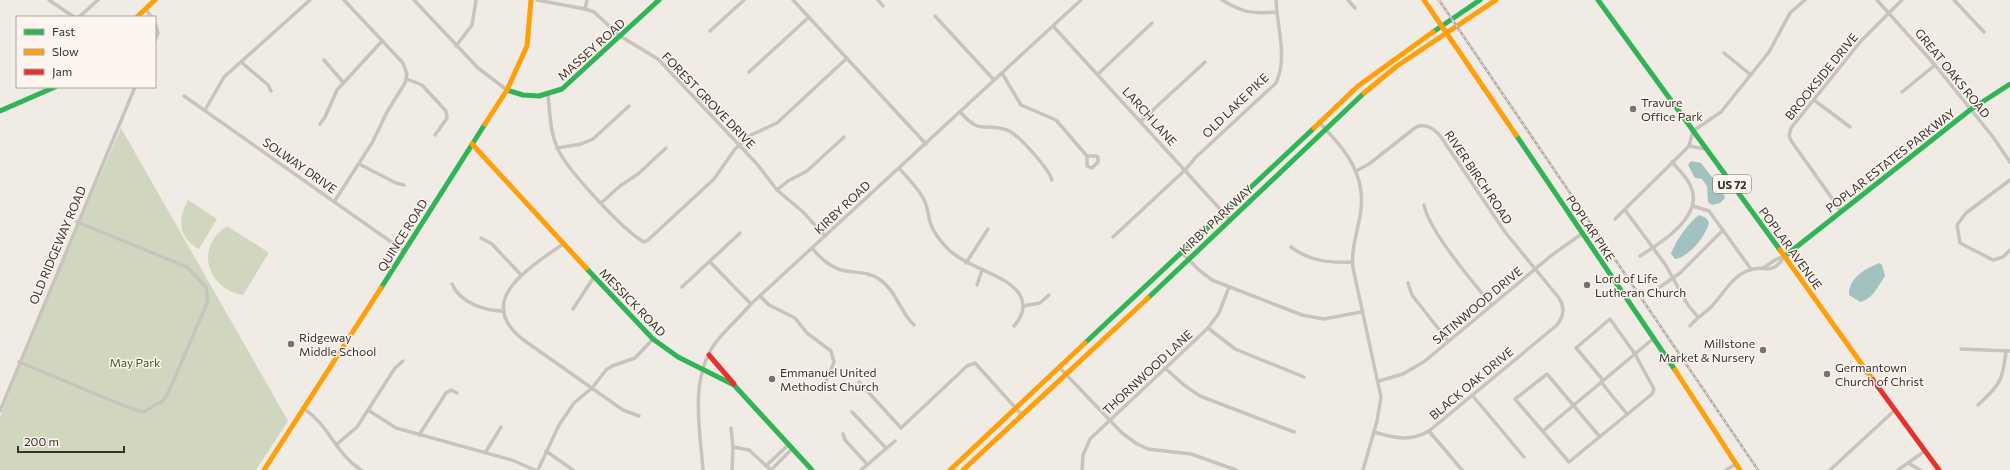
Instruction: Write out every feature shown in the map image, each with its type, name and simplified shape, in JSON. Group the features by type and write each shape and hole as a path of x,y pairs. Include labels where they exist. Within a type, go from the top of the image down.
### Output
{"main road":[{"path":"138,16 154,0"},
{"name":"QUINCE ROAD","path":"264,470 506,90 527,46 531,0"},
{"name":"MASSEY ROAD","path":"506,90 528,96 548,95 566,86 659,0"},
{"name":"POPLAR PIKE","path":"1424,0 1654,338 1740,470"},
{"name":"KIRBY PARKWAY","path":"950,470 1060,368 1319,122 1372,75 1480,0"},
{"name":"KIRBY PARKWAY","path":"963,470 1377,81 1496,0"},
{"name":"POPLAR AVENUE","path":"1598,0 1939,470"},
{"name":"POPLAR ESTATES PARKWAY","path":"1785,256 1970,110 2010,84"},
{"path":"1,109 36,97 53,88"},
{"name":"MESSICK ROAD","path":"472,144 563,244 653,339 678,357 734,385 812,470"},
{"path":"709,355 734,385"}],"street":[{"path":"49,0 73,16"},
{"path":"80,16 98,0"},
{"path":"205,110 223,79 310,0"},
{"path":"334,202 359,164 407,79 406,70 403,63 344,0"},
{"path":"414,0 483,73 506,90"},
{"path":"456,46 472,25 476,0"},
{"name":"FOREST GROVE DRIVE","path":"537,0 594,12 620,36 658,59 740,145 777,190 803,212 825,236"},
{"path":"585,9 587,0"},
{"path":"710,31 744,0"},
{"path":"794,0 926,144"},
{"path":"878,0 883,6"},
{"name":"KIRBY ROAD","path":"703,470 698,396 703,370 716,343 751,304 1081,0"},
{"path":"1222,0 1233,7 1248,13 1277,12"},
{"name":"OLD LAKE PIKE","path":"1113,237 1276,83 1281,71 1282,57 1276,0"},
{"path":"1348,0 1355,8"},
{"path":"1615,219 1689,146 1693,131 1721,112 1777,39 1790,13 1805,0"},
{"name":"GREAT OAKS ROAD","path":"1877,0 1935,65 1993,137 2010,162"},
{"name":"BROOKSIDE DRIVE","path":"1841,211 1792,142 1789,136 1791,128 1861,40 1902,0"},
{"path":"1954,0 1984,32"},
{"path":"146,9 150,16"},
{"path":"935,16 994,80"},
{"path":"749,72 809,17"},
{"path":"1098,74 1152,23"},
{"path":"156,26 158,32 156,38"},
{"name":"LARCH LANE","path":"1053,26 1230,220"},
{"path":"320,124 327,114 335,94 343,82 382,41"},
{"path":"1724,53 1751,74"},
{"path":"548,95 552,130 557,148 566,164 621,224 644,242 714,179 730,154 754,134 777,123 847,58"},
{"path":"324,60 343,82"},
{"path":"241,62 268,85 271,91"},
{"path":"1141,121 1205,62"},
{"path":"1902,92 1935,65"},
{"path":"1002,73 1021,105 1056,120 1087,156"},
{"path":"407,79 424,87 446,111 447,118 435,135"},
{"name":"OLD RIDGEWAY ROAD","path":"0,411 77,222 135,88"},
{"name":"SOLWAY DRIVE","path":"184,96 404,251"},
{"path":"1814,100 1850,127"},
{"path":"557,148 581,144 593,139 629,106"},
{"path":"960,112 975,126 1001,129 1013,134 1048,171 1052,180"},
{"path":"1319,122 1345,150 1356,171 1361,205 1352,262 1361,312 1378,381 1380,404 1363,470"},
{"name":"RIVER BIRCH ROAD","path":"1356,171 1372,162 1416,127 1423,126 1432,128 1441,137 1505,232 1559,298 1563,310"},
{"path":"777,190 788,181 807,171 844,137"},
{"path":"1689,146 1706,149"},
{"path":"601,203 620,186 642,171 666,148"},
{"path":"1640,256 1653,248 1674,231 1689,215 1693,206 1694,195 1692,187 1672,162"},
{"path":"359,164 396,184 404,185"},
{"path":"899,168 924,198 931,225 939,239 966,263 997,276 1010,285 1019,295 1023,306 1021,316 1014,326"},
{"path":"2010,180 1966,213 1957,225 1960,243 1975,252 1993,260 2003,257 2010,250"},
{"path":"1424,205 1429,220 1456,260 1492,305"},
{"path":"1693,206 1709,211 1751,269"},
{"path":"1625,210 1653,248 1673,278 1688,305 1698,317"},
{"path":"19,362 127,407 143,412 163,401 169,391 208,301 206,287 187,267 77,222"},
{"path":"966,263 988,230"},
{"path":"1660,287 1687,267 1723,230"},
{"path":"682,287 740,233"},
{"name":"SATINWOOD DRIVE","path":"1378,381 1398,376 1415,368 1535,269 1583,233"},
{"path":"481,238 492,244 521,275"},
{"path":"563,244 521,275 508,290 505,299 504,311 508,323 516,334 592,388 626,412 639,416"},
{"path":"1291,247 1314,259 1335,262 1352,262"},
{"path":"812,248 825,262 835,267 865,273 881,280 890,289 903,312 914,325"},
{"path":"1181,252 1207,276 1229,287 1315,318 1334,318 1361,312"},
{"path":"1690,326 1698,317 1712,306 1735,280 1751,269 1775,268 1785,256"},
{"path":"710,262 751,304"},
{"path":"977,285 982,270"},
{"path":"573,308 594,277"},
{"path":"1408,283 1412,294 1448,341"},
{"path":"452,284 456,292 479,307 491,311 504,311"},
{"name":"THORNWOOD LANE","path":"1082,470 1083,455 1087,443 1208,328 1219,313 1229,287"},
{"path":"1023,306 1040,303 1049,295"},
{"path":"760,296 769,305 795,318 807,333 830,350 834,360 826,382"},
{"name":"BLACK OAK DRIVE","path":"1374,432 1404,439 1417,437 1429,431 1556,325 1563,310"},
{"path":"1600,437 1547,374 1515,398 1570,462 1600,437 1627,414 1654,392 1654,386 1651,380 1635,354 1610,319 1576,348 1627,414"},
{"path":"1208,328 1235,349 1304,377"},
{"path":"1543,431 1654,338"},
{"path":"368,410 391,425 419,435 517,462 536,470 565,415 576,401 592,388 606,370 635,358 653,339"},
{"path":"1961,349 2008,351 2004,373 1996,388 1978,405"},
{"path":"336,445 355,430 395,368 403,362"},
{"path":"859,382 901,428 973,363 978,365 994,385 1022,415"},
{"path":"1060,368 1126,437 1142,447 1191,454 1236,470"},
{"path":"1166,368 1184,385 1200,396 1294,432"},
{"path":"419,435 446,393 451,390 457,393"},
{"path":"1472,395 1524,457"},
{"path":"303,408 321,422 336,445 346,457 361,470"},
{"path":"1830,470 1895,410"},
{"path":"852,412 886,448"},
{"path":"485,453 501,427"},
{"path":"731,428 733,447 732,470"},
{"path":"1429,431 1462,470"},
{"path":"843,434 845,440 867,464"},
{"path":"861,470 895,441"},
{"path":"733,447 749,450 771,470 790,447"},
{"path":"766,466 790,447"},
{"path":"546,451 573,470"},
{"path":"1898,470 1925,451"},
{"path":"1908,463 1920,470"},
{"path":"1726,470 1736,464"}],"green space":[{"name":"May Park","path":"121,128 288,421 256,470 0,470 0,417 48,297"},
{"path":"188,200 217,219 199,249 187,240 182,228 182,214"},
{"path":"227,226 268,252 243,295 231,291 221,285 213,276 209,266 208,255 211,245 217,235"}],"water":[{"path":"1691,161 1701,163 1722,190 1725,198 1720,203 1712,205 1708,202 1707,186 1702,179 1695,178 1688,165"},
{"path":"1699,215 1706,218 1709,222 1705,233 1686,255 1675,259 1671,254 1675,244"},
{"path":"1879,263 1882,265 1885,276 1872,295 1860,302 1849,295 1851,284 1854,279 1862,272"}],"railway":[{"path":"1439,0 1758,470"}],"traffic: fast":[{"path":"507,90 523,95 539,96 562,89 659,0"},
{"path":"1433,32 1480,0"},
{"path":"1598,0 1780,250"},
{"path":"1785,256 1970,110 2010,84"},
{"path":"0,111 53,88"},
{"path":"1148,298 1364,93"},
{"path":"381,288 485,124"},
{"path":"1085,343 1314,128"},
{"path":"1516,135 1675,370"},
{"path":"586,268 653,339 678,357 734,385 812,470"}],"traffic: slow":[{"path":"138,16 155,0"},
{"path":"485,124 507,90 527,46 531,0"},
{"path":"1424,0 1516,135"},
{"path":"1364,93 1397,66 1496,0"},
{"path":"1314,128 1358,86 1433,32"},
{"path":"472,144 586,268"},
{"path":"1780,250 1873,380"},
{"path":"264,470 381,288"},
{"path":"963,470 1148,298"},
{"path":"950,470 1085,343"},
{"path":"1675,370 1740,470"}],"traffic: jam":[{"path":"709,355 734,384"},
{"path":"1873,380 1939,470"}],"place":[{"name":"Travure Office Park","path":"1633,109"},
{"name":"Lord of Life Lutheran Church","path":"1587,285"},
{"name":"Ridgeway Middle School","path":"291,344"},
{"name":"Millstone Market & Nursery","path":"1763,350"},
{"name":"Germantown Church of Christ","path":"1827,374"},
{"name":"Emmanuel United Methodist Church","path":"772,379"}]}
